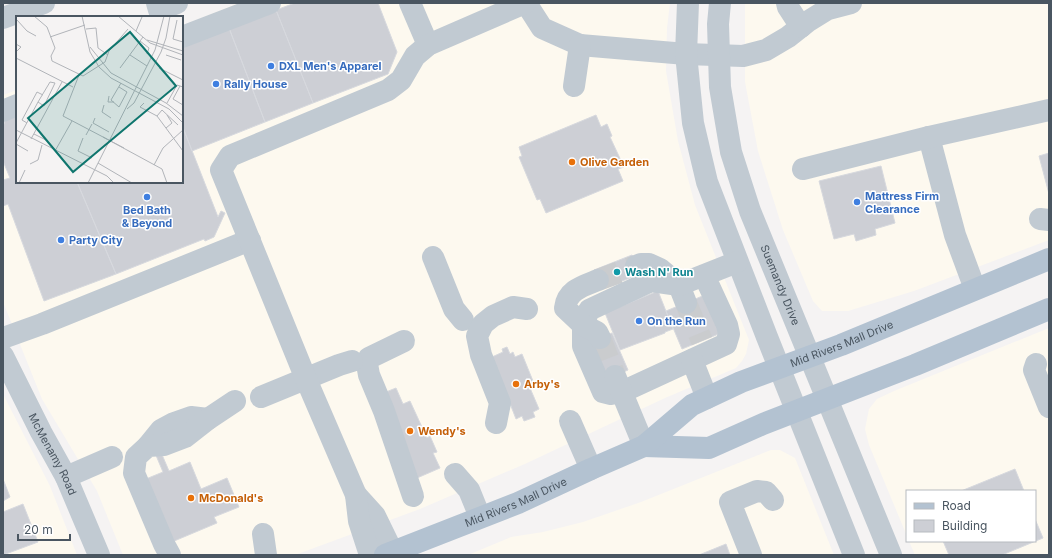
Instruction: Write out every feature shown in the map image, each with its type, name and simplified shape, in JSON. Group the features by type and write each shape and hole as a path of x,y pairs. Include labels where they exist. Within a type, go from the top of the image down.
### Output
{"main road":[{"name":"Mid Rivers Mall Drive","path":"391,554 518,503 644,446 692,405 741,382 841,345 1049,259"},
{"name":"Mid Rivers Mall Drive","path":"644,446 709,448 763,424 915,365 1049,309"}],"street":[{"path":"3,18 44,3"},
{"path":"157,3 159,10 177,3"},
{"path":"183,37 270,3"},
{"path":"410,3 428,45"},
{"path":"370,555 359,521 356,495 306,379 221,170 230,156 388,90 401,80 415,56 428,45 525,3 542,28 580,45 686,54 743,56 766,50 788,37 828,9 851,3"},
{"path":"688,3 686,54 693,123 707,182 737,262 854,555"},
{"name":"Suemandy Drive","path":"720,3 718,24 720,87 731,152 750,211 891,555"},
{"path":"787,3 801,27"},
{"path":"574,86 580,45"},
{"path":"3,111 16,105"},
{"path":"803,169 930,137 1049,110"},
{"path":"930,137 955,236 975,289"},
{"path":"3,338 42,324 250,240"},
{"path":"433,257 454,308 463,320"},
{"path":"682,294 704,275 737,262"},
{"path":"636,266 641,264 649,264 660,269 682,294"},
{"path":"682,294 651,282 589,310 583,324 583,346 603,392 610,394 619,384 701,351 726,344 729,334 727,325 704,275"},
{"path":"598,280 577,289 570,294 566,301 565,308 583,324 597,332 600,338"},
{"path":"496,423 500,403 481,355 477,336 483,324 493,316 513,307 527,309"},
{"path":"404,341 369,358 367,364 369,375 384,411 413,496"},
{"path":"701,351 707,398"},
{"name":"McMenamy Road","path":"3,356 41,432 66,477 99,555"},
{"path":"261,397 352,361"},
{"path":"1036,364 1034,370 1049,407"},
{"path":"619,384 644,446"},
{"path":"170,555 134,473 136,457 148,446 161,430 174,423 191,417 208,419 234,401"},
{"path":"570,421 591,469"},
{"path":"66,477 112,457"},
{"path":"455,474 469,490 480,517"},
{"path":"751,555 730,502 757,491 766,492 773,500"},
{"path":"356,495 375,516 391,554"}],"shaded area":[{"path":"238,3 670,3 667,28 666,71 678,141 695,205 749,340 746,354 742,361 736,368 665,398 527,463 420,509 295,555 123,555 97,491 42,399 3,302 3,95 16,90 16,183 183,183 183,26"},
{"path":"745,3 1049,3 1049,240 914,291 848,311 822,311 813,301 783,230 758,151 745,82"},
{"path":"1049,328 1049,555 915,555 909,542 1036,542 1036,490 906,490 906,534 869,445 865,429 869,409 877,399"},
{"path":"3,394 50,486 77,555 3,555"},
{"path":"771,450 780,450 795,458 834,555 468,555 511,537 543,532 583,522 641,502"}],"building":[{"path":"295,3 378,3 397,52 388,74 313,103 276,10"},
{"name":"DXL Men's Apparel","path":"276,10 313,103 265,122 229,28"},
{"name":"Rally House","path":"229,28 265,122 192,151 183,128 183,46"},
{"name":"Party City","path":"16,113 16,183 77,183 116,274 44,301 8,204 3,206 3,180 10,178 3,161 3,126 7,117"},
{"name":"Olive Garden","path":"596,115 601,127 607,124 612,136 610,137 624,167 618,169 623,181 546,213 540,199 537,200 519,157 522,156 519,147"},
{"name":"Bed Bath & Beyond","path":"183,128 218,217 221,211 225,213 214,237 205,241 204,239 116,274 77,183 183,183"},
{"path":"1049,153 1049,194 1039,156"},
{"name":"Mattress Firm Clearance","path":"881,166 895,223 875,229 876,235 856,241 854,234 834,239 819,181"},
{"name":"Wash N' Run","path":"632,255 640,274 602,289 594,270"},
{"name":"On the Run","path":"658,291 673,329 620,350 605,313"},
{"path":"705,295 721,333 682,349 666,311"},
{"path":"612,333 628,370 605,380 590,342"},
{"name":"Arby's","path":"507,347 510,354 513,352 515,357 522,354 535,386 530,388 539,409 533,412 535,417 524,421 522,416 516,419 492,357 503,352 502,349"},
{"name":"Wendy's","path":"396,388 403,404 410,401 427,438 430,436 437,452 433,453 440,468 417,478 386,392"},
{"name":"McDonald's","path":"160,450 169,471 190,462 201,489 227,478 239,507 214,517 217,523 167,544 141,481 163,472 155,453"},
{"path":"1015,469 1024,490 963,490"},
{"path":"3,479 10,497 3,501"},
{"path":"23,504 38,542 3,555 3,512"},
{"path":"1036,521 1043,538 1036,541"},
{"path":"943,542 1033,542 1002,555 949,555"},
{"path":"726,544 730,555 699,555"}],"tunnel":[{"path":"598,280 636,266"},
{"path":"686,303 702,341"},
{"path":"600,338 615,376"}],"place":[{"name":"DXL Men's Apparel","path":"271,66"},
{"name":"Rally House","path":"216,84"},
{"name":"Olive Garden","path":"572,162"},
{"name":"Bed Bath & Beyond","path":"147,197"},
{"name":"Mattress Firm Clearance","path":"857,202"},
{"name":"Party City","path":"61,240"},
{"name":"Wash N' Run","path":"617,272"},
{"name":"On the Run","path":"639,321"},
{"name":"Arby's","path":"516,384"},
{"name":"Wendy's","path":"410,431"},
{"name":"McDonald's","path":"191,498"}]}
